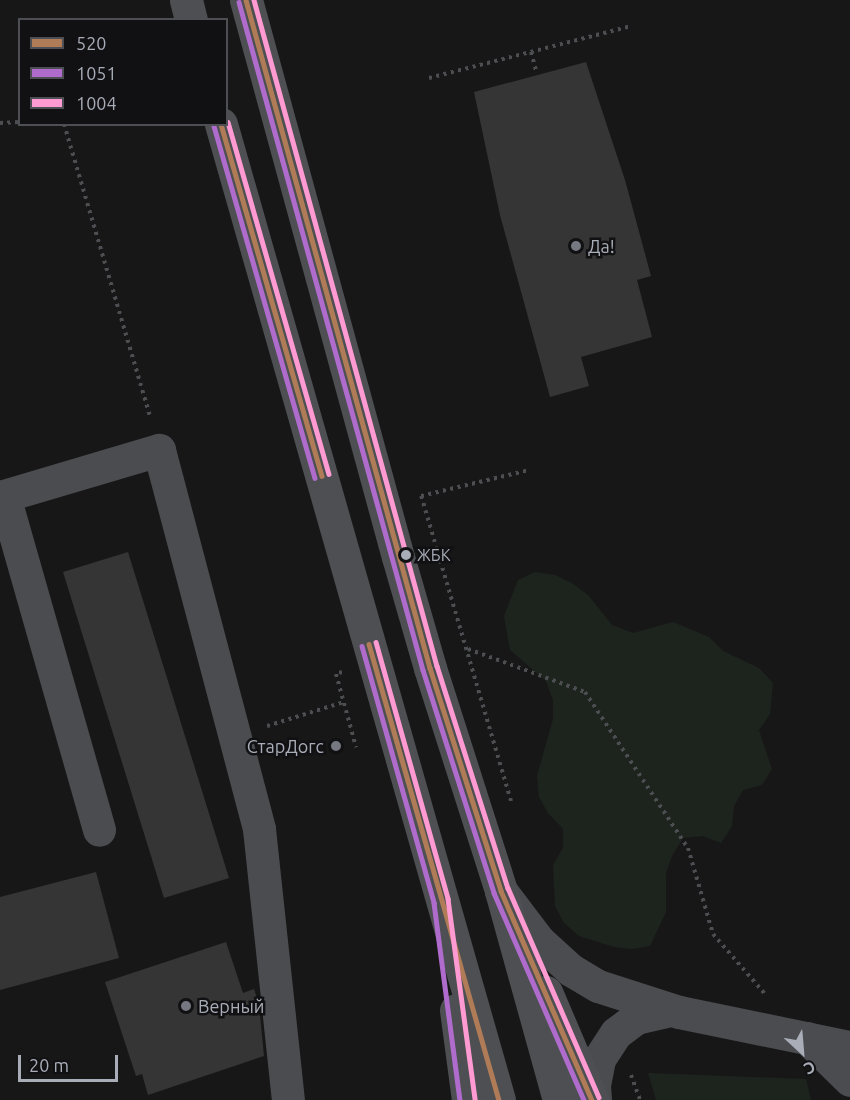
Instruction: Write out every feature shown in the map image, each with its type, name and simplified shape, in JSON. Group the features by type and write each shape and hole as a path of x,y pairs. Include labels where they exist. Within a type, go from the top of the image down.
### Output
{"main road":[{"path":"186,0 190,18"},
{"path":"246,0 398,557 430,668 501,891 559,1100"},
{"path":"222,126 499,1100"},
{"path":"501,891 593,1100"},
{"path":"441,901 468,1100"}],"lane":[{"path":"99,830 2,496 159,450 259,829 288,1100"},
{"path":"501,891 539,941 571,970 598,986 670,1010 850,1047"},
{"path":"593,1100 599,1059 616,1034 636,1018 670,1010"},
{"path":"805,1038 850,1080"}],"path":[{"path":"429,78 631,26"},
{"path":"531,52 536,71"},
{"path":"0,123 18,122"},
{"path":"65,126 159,450"},
{"path":"512,806 421,496 529,470"},
{"path":"467,648 585,692 688,848 713,934 805,1038"},
{"path":"235,736 344,702"}],"shaded area":[{"path":"535,572 555,575 572,583 588,595 612,625 633,633 673,622 709,637 723,651 759,668 773,683 770,714 759,730 772,769 762,785 743,790 734,806 732,826 721,843 703,836 683,838 672,856 666,873 666,912 650,946 632,949 614,947 579,936 564,923 555,906 553,865 563,848 563,829 548,813 539,797 537,776 553,719 553,700 546,681 510,650 504,616 518,580"},
{"path":"648,1073 806,1079 811,1100 656,1100"}],"building":[{"name":"Да!","path":"586,62 625,180 651,276 637,280 652,337 581,357 589,386 550,397 500,215 474,92"},
{"path":"128,552 229,878 164,898 63,572"},
{"path":"96,872 119,958 0,990 0,897"},
{"name":"Верный","path":"226,942 243,993 254,989 259,1004 264,1056 148,1095 142,1074 136,1076 105,982"}],"transit line":[{"name":"520","path":"246,0 430,668 501,891 592,1100"},
{"name":"1004","path":"254,0 437,666 508,888 599,1097"},
{"name":"1051","path":"239,2 423,670 494,893 584,1100"},
{"name":"1004","path":"228,122 329,474"},
{"name":"1051","path":"214,126 315,478"},
{"name":"520","path":"222,126 322,476"},
{"name":"1004","path":"376,642 448,899 475,1099"},
{"name":"520","path":"369,644 499,1100"},
{"name":"1051","path":"362,646 434,903 460,1100"}],"place":[{"name":"Да!","path":"576,246"},
{"name":"ЖБК","path":"406,555"},
{"name":"СтарДогс","path":"336,746"},
{"name":"Верный","path":"186,1006"}]}
